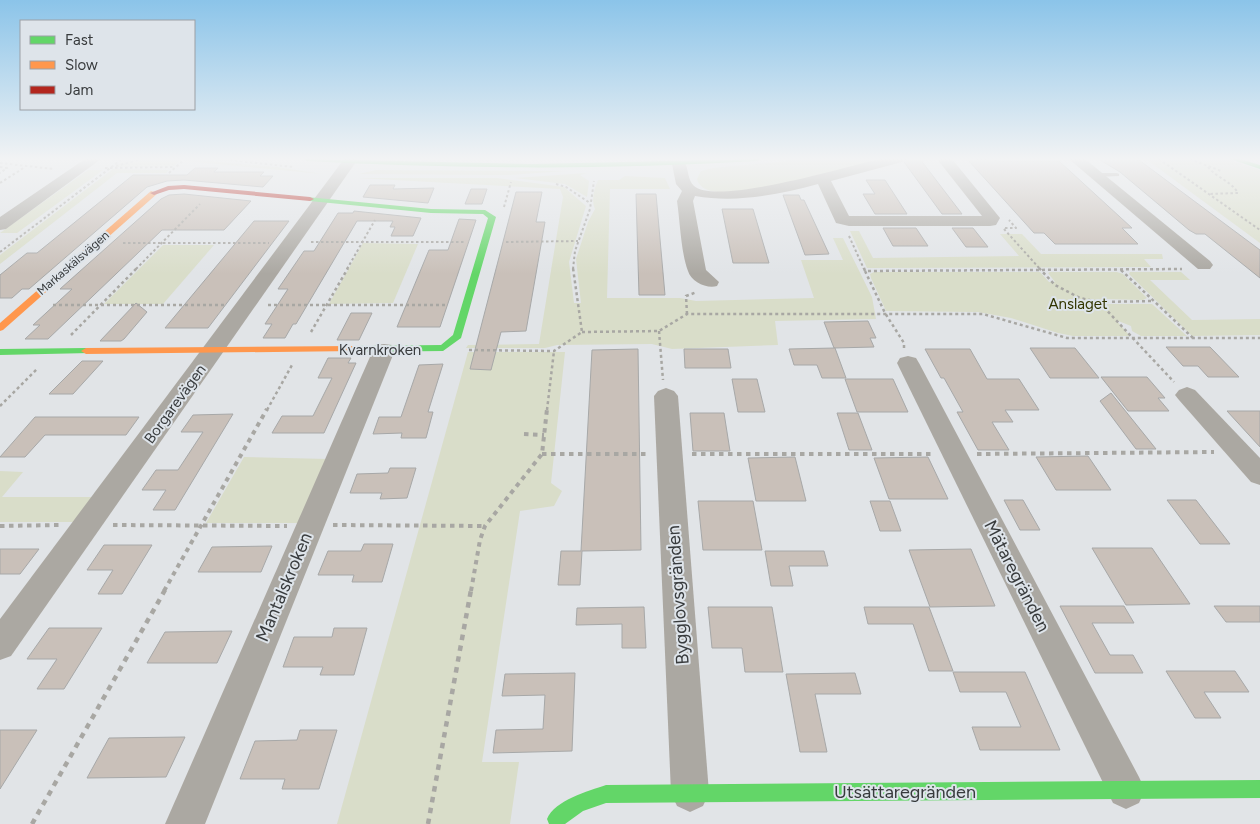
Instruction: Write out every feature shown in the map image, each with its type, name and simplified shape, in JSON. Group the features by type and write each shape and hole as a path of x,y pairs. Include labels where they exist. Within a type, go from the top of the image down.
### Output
{"street":[{"path":"0,225 39,197"},
{"name":"Markaskälsvägen","path":"0,328 149,197"},
{"name":"Markaskälsvägen","path":"297,197 322,200"},
{"name":"Borgarevägen","path":"0,645 324,197"},
{"path":"687,197 685,201 697,272 710,282"},
{"path":"832,197 842,219 878,222 984,222 992,218 975,197"},
{"path":"1122,197 1204,264"},
{"path":"322,200 490,214 492,219 458,336 449,345"},
{"name":"Kvarnkroken","path":"0,352 432,350 449,345"},
{"name":"Mantalskroken","path":"184,824 384,350"},
{"name":"Mätaregränden","path":"908,363 1126,790"},
{"path":"1188,395 1260,476"},
{"name":"Bygglovsgränden","path":"666,396 668,454 690,793"},
{"name":"Utsättaregränden","path":"558,822 578,804 606,794 1260,789"}],"path":[{"path":"0,252 71,197"},
{"path":"0,406 206,197"},
{"path":"490,214 504,207 507,197"},
{"path":"582,197 590,203"},
{"path":"582,332 573,266 578,241 590,209 591,197"},
{"path":"1214,197 1260,230"},
{"path":"32,824 383,206"},
{"path":"992,218 1010,234 1055,285 1080,298 1099,302 1154,301"},
{"path":"842,219 885,313 904,343 908,363"},
{"path":"485,242 578,241"},
{"path":"865,271 1182,269 1204,264"},
{"path":"1121,270 1193,338"},
{"path":"686,296 687,314"},
{"path":"1099,302 1188,395"},
{"path":"449,345 465,350 554,351 582,332 659,331 687,314 983,314 1067,338 1260,338"},
{"path":"659,331 666,396"},
{"path":"428,824 479,548 485,526 542,454 554,351"},
{"path":"524,434 544,435"},
{"path":"542,454 1238,452"},
{"path":"0,526 485,526"}],"green space":[{"path":"50,197 66,197 17,233 0,233"},
{"path":"76,197 86,197 0,264 0,255"},
{"path":"563,197 576,197 586,206 569,262 574,303 581,303 576,259 588,222 595,209 593,198 610,197 607,298 680,298 696,301 814,298 801,260 843,260 833,238 843,238 872,297 876,319 775,321 778,345 672,349 652,344 557,345 545,348 466,348 468,345 539,344"},
{"path":"1198,197 1260,197 1260,243"},
{"path":"850,231 859,231 873,258 1019,256 1000,234 1022,234 1041,254 1162,254 1163,259 1144,259 1151,267 867,268"},
{"path":"363,243 418,244 393,303 329,304"},
{"path":"163,245 214,245 163,304 104,304"},
{"name":"Anslaget","path":"874,272 1040,272 1049,282 1055,282 1048,273 1117,272 1123,274 1147,298 1143,300 1105,299 1108,304 1152,304 1187,336 1141,336 1132,331 1131,326 1116,320 1130,336 1073,336 1011,318 978,312 886,311 871,278 870,274"},
{"path":"1130,272 1181,272 1190,280 1150,280 1192,320 1260,319 1260,335 1192,336 1129,274"},
{"path":"468,352 565,352 551,483 562,491 554,506 520,511 482,762 519,762 510,824 337,824"},
{"path":"244,457 328,459 299,523 206,523"},
{"path":"0,471 23,472 2,497 93,497 73,522 0,522"}],"building":[{"path":"105,197 135,197 29,289 22,289 12,298 0,298 0,275 27,253 37,253"},
{"path":"217,197 251,201 224,230 162,230 48,339 25,339 40,325 33,325 72,289 60,289 161,199"},
{"path":"368,197 430,197 428,203"},
{"path":"468,197 484,197 482,204 465,204"},
{"path":"515,197 541,197 536,222 545,222 526,331 501,332 491,370 470,369"},
{"path":"636,197 656,197 665,295 639,295"},
{"path":"784,197 800,197 801,200 804,200 829,254 805,255"},
{"path":"865,197 896,197 907,214 875,214"},
{"path":"930,197 949,197 962,214 942,214"},
{"path":"1002,197 1099,197 1132,228 1122,228 1138,244 1055,244 1044,233 1034,233"},
{"path":"1150,197 1189,197 1260,250 1260,278 1205,234 1196,234"},
{"path":"722,209 753,209 769,263 733,263"},
{"path":"354,211 421,218 413,236 391,236 395,227 390,227 393,221 357,221 296,324 293,324 285,338 263,338 272,324 265,324 288,289 278,289 304,251 314,251 338,213 353,213"},
{"path":"459,219 476,220 440,327 397,327 429,250 448,250"},
{"path":"254,221 289,221 208,328 165,328"},
{"path":"883,228 916,228 928,246 893,246"},
{"path":"952,228 973,228 988,247 966,247"},
{"path":"136,303 147,312 124,339 121,341 100,341"},
{"path":"351,313 372,313 359,340 337,340"},
{"path":"868,321 876,338 870,338 874,347 834,348 824,322"},
{"path":"1166,347 1210,347 1239,377 1208,377 1198,366 1183,366"},
{"path":"835,348 846,378 822,378 817,365 794,365 789,349"},
{"path":"1030,348 1075,348 1099,378 1050,378"},
{"path":"638,349 641,550 582,551 580,585 558,585 561,551 581,551 592,350"},
{"path":"684,349 728,349 731,368 685,368"},
{"path":"925,349 970,349 987,379 1019,379 1039,410 1005,410 1013,422 992,422 1009,450 978,450 957,412 963,412"},
{"path":"328,358 351,358 348,363 356,363 324,433 272,433 282,416 313,416 332,378 318,378"},
{"path":"82,361 103,361 73,394 49,394"},
{"path":"443,364 428,412 433,412 426,438 401,438 402,433 373,434 379,417 401,417 419,365"},
{"path":"1101,377 1147,377 1165,398 1158,398 1169,411 1128,411"},
{"path":"732,379 757,379 765,412 738,412"},
{"path":"845,379 893,379 908,412 857,412"},
{"path":"1111,393 1156,449 1136,449 1100,401"},
{"path":"1227,411 1260,411 1260,447"},
{"path":"690,413 724,413 730,451 693,451"},
{"path":"837,413 858,413 872,450 849,450"},
{"path":"233,414 175,510 153,510 166,490 142,490 156,470 178,470 203,432 181,432 193,415"},
{"path":"35,417 139,417 126,435 45,435 25,457 0,457"},
{"path":"1088,456 1111,490 1056,490 1036,457"},
{"path":"795,457 806,501 756,501 748,458"},
{"path":"928,457 948,499 889,499 874,458"},
{"path":"390,468 416,468 407,498 380,499 382,493 350,493 357,474 388,473"},
{"path":"1004,500 1023,500 1040,530 1020,530"},
{"path":"1167,500 1196,500 1230,544 1200,544"},
{"path":"698,501 753,501 762,550 703,550"},
{"path":"870,501 890,501 901,531 880,531"},
{"path":"364,544 393,544 382,582 352,582 354,575 318,575 328,551 361,551"},
{"path":"104,545 152,545 122,594 98,594 113,570 87,570"},
{"path":"272,546 261,572 198,572 212,547"},
{"path":"1092,548 1152,548 1190,604 1126,605"},
{"path":"0,549 39,549 20,574 0,574"},
{"path":"971,549 995,606 930,607 909,550"},
{"path":"765,551 824,551 828,566 789,566 793,586 771,586"},
{"path":"1060,606 1124,606 1134,623 1092,623 1110,655 1133,655 1143,673 1095,673"},
{"path":"1214,606 1260,606 1260,622 1226,622"},
{"path":"644,607 646,648 622,648 622,624 576,625 577,608"},
{"path":"708,607 772,607 783,672 745,672 742,648 712,648"},
{"path":"864,607 929,607 953,671 929,671 913,624 868,624"},
{"path":"49,628 102,628 64,689 37,689 57,659 27,659"},
{"path":"334,628 367,628 354,675 320,675 323,667 283,667 294,637 332,637"},
{"path":"232,631 217,663 147,663 165,632"},
{"path":"1166,671 1235,671 1249,692 1204,692 1221,718 1195,718"},
{"path":"953,672 1025,672 1060,750 980,750 972,727 1021,727 1006,692 960,692"},
{"path":"575,673 572,751 493,753 496,730 543,729 545,695 502,696 505,674"},
{"path":"855,673 861,694 815,694 827,752 800,752 786,674"},
{"path":"0,730 37,730 0,789"},
{"path":"300,730 337,730 319,789 282,789 285,779 240,779 255,741 297,740"},
{"path":"185,737 166,777 87,778 109,738"}],"traffic: fast":[{"path":"310,199 431,211 485,212 492,217 458,336 443,348 352,349"},
{"path":"0,352 86,351"},
{"path":"556,819 578,804 606,794 1260,789"}],"traffic: slow":[{"path":"0,328 149,197"},
{"path":"86,351 352,349"}],"traffic: jam":[{"path":"294,197 310,199"}]}
